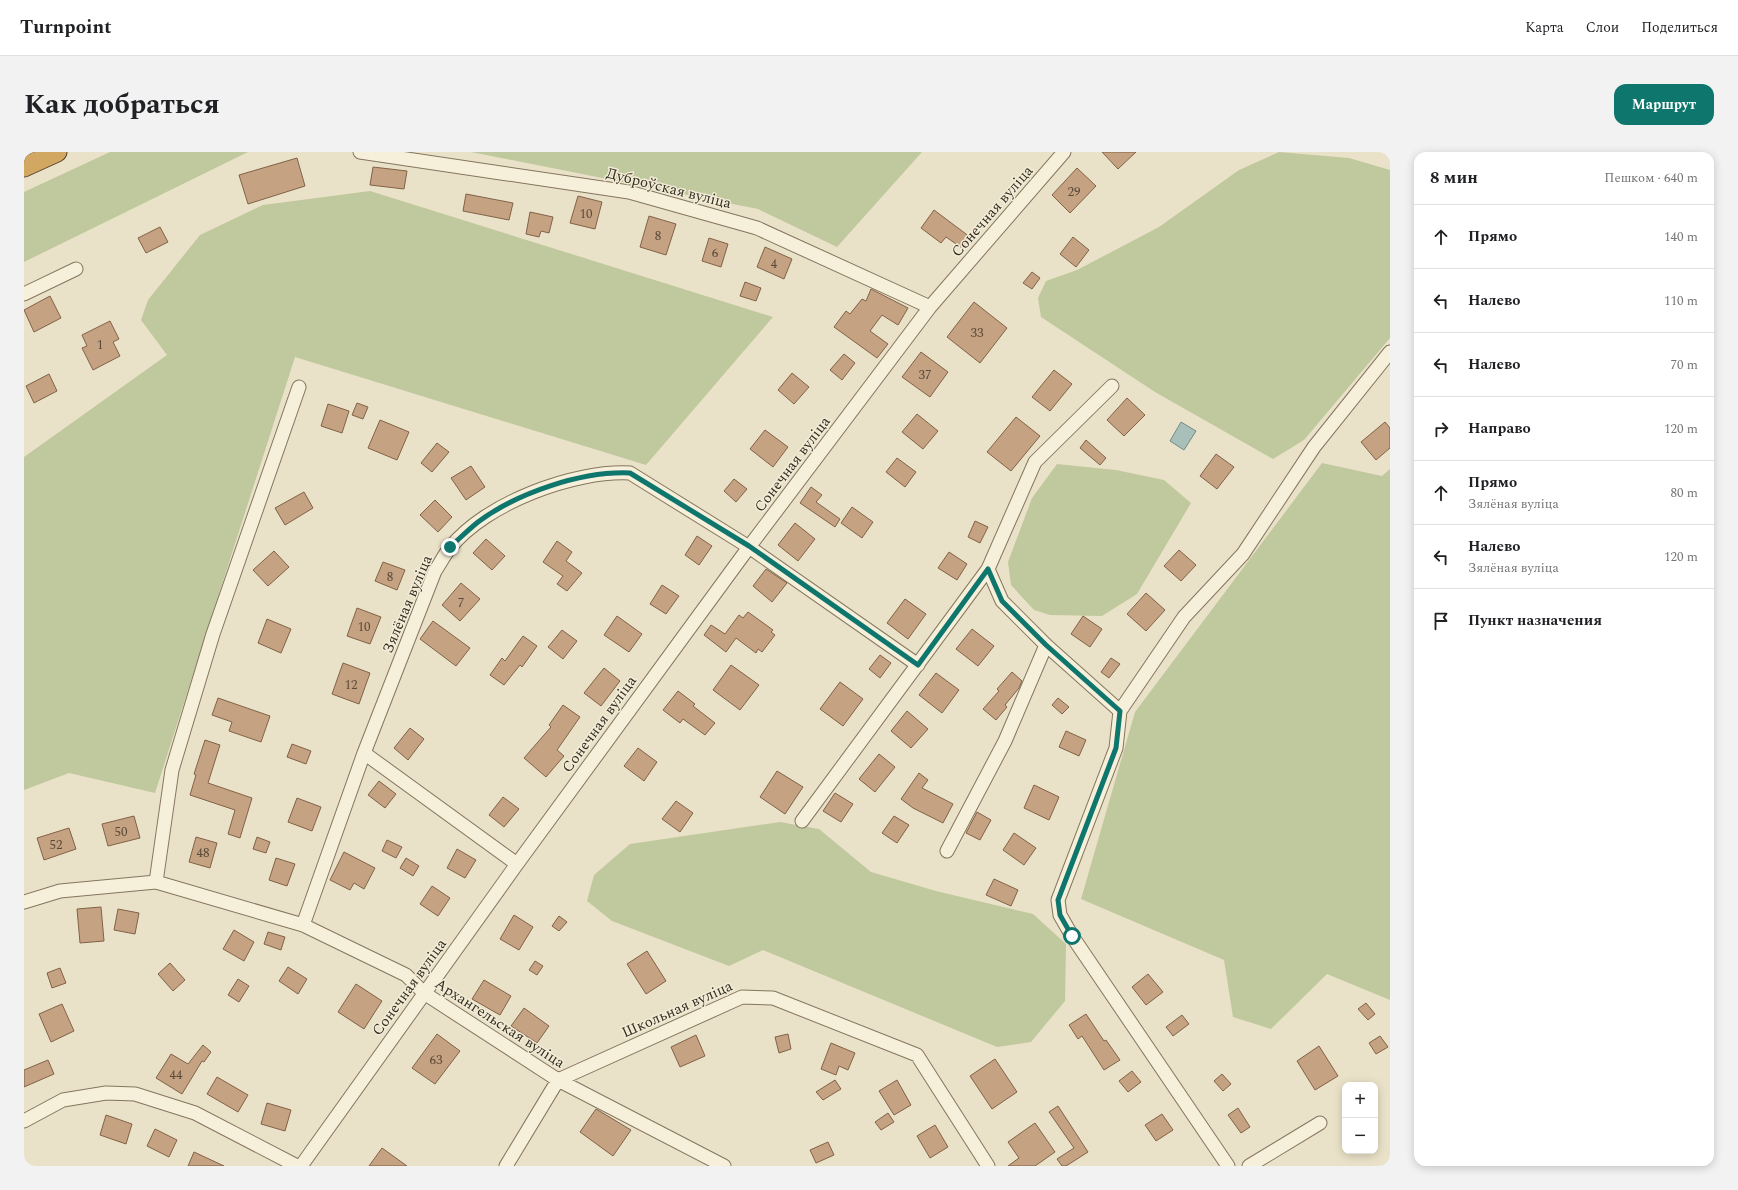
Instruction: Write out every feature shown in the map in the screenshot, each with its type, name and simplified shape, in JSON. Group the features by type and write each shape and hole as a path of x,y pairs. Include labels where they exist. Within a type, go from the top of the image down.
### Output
{"highway":[{"path":"24,167 57,152"}],"street":[{"name":"Дуброўская вуліца","path":"360,152 629,192 757,228 930,307"},
{"name":"Сонечная вуліца","path":"301,1166 517,864 749,546 930,307 1064,152"},
{"path":"24,294 76,269"},
{"path":"1228,1166 1060,915 1058,900 1116,748 1120,711 1184,617 1243,554 1314,447 1390,352"},
{"path":"802,821 988,569 1035,462 1112,386"},
{"path":"156,882 172,770 213,634 299,387"},
{"name":"Зялёная вуліца","path":"303,925 364,753 435,571 450,547 478,522 521,497 577,479 610,472 630,473 749,546 918,665"},
{"path":"988,569 1002,601 1046,645 1120,711"},
{"path":"947,851 1005,741 1046,645"},
{"path":"364,753 517,864"},
{"name":"Архангельская вуліца","path":"24,902 60,890 156,882 303,925 406,975 424,993 558,1080 724,1166"},
{"name":"Школьная вуліца","path":"558,1080 742,997 773,998 917,1055 988,1166"},
{"path":"506,1166 558,1080"},
{"path":"24,1121 63,1100 106,1093 135,1094 195,1113 297,1166"},
{"path":"1249,1166 1320,1123"}],"green space":[{"path":"110,152 248,152 24,262 24,192"},
{"path":"471,152 922,152 837,247 758,209"},
{"path":"1279,152 1349,158 1390,170 1390,338 1304,440 1273,459 1155,392 1041,317 1038,298 1046,281 1077,270 1159,227 1239,170"},
{"path":"370,191 773,317 646,465 295,357 155,793 69,773 24,790 24,457 167,355 141,320 148,300 200,235 263,205"},
{"path":"1322,463 1382,476 1390,469 1390,1000 1327,974 1271,1029 1233,1017 1224,960 1081,899 1135,712"},
{"path":"1057,464 1116,470 1164,480 1191,503 1137,594 1102,616 1050,615 1034,610 1011,585 1008,562 1032,498"},
{"path":"780,822 819,829 871,872 936,891 1033,914 1066,944 1065,1001 1031,1042 997,1047 763,950 729,966 612,921 587,901 594,875 630,844"}],"water":[{"path":"1181,422 1196,431 1184,450 1170,441"}],"building":[{"path":"1102,152 1136,152 1118,169"},
{"path":"297,158 305,186 248,204 239,175"},
{"path":"373,167 407,171 404,189 370,185"},
{"path":"1077,168 1096,186 1070,213 1052,195"},
{"path":"466,194 513,203 509,220 463,211"},
{"path":"578,196 602,202 595,229 570,223"},
{"path":"934,210 970,237 962,248 946,237 941,243 921,228"},
{"path":"530,212 553,217 549,233 541,231 539,237 526,234"},
{"path":"649,216 676,224 666,255 640,247"},
{"path":"160,227 168,242 146,253 138,238"},
{"path":"1073,237 1089,250 1076,267 1060,254"},
{"path":"709,238 728,244 721,267 702,261"},
{"path":"765,247 792,259 784,279 757,267"},
{"path":"1032,272 1040,278 1032,289 1023,283"},
{"path":"745,282 761,288 756,301 740,296"},
{"path":"871,289 908,308 898,325 882,315 870,331 888,344 877,358 834,327 846,311 850,314 862,299 866,301"},
{"path":"50,296 61,318 34,332 24,310"},
{"path":"974,302 1007,328 980,363 947,337"},
{"path":"110,321 119,339 113,342 120,356 93,370 82,348 87,346 82,335"},
{"path":"921,352 948,372 930,397 902,377"},
{"path":"844,354 855,363 842,380 830,370"},
{"path":"1054,370 1072,384 1050,411 1032,397"},
{"path":"792,373 809,387 794,404 778,390"},
{"path":"49,374 57,391 34,403 26,386"},
{"path":"1127,398 1145,415 1124,436 1107,420"},
{"path":"357,403 368,407 363,419 352,415"},
{"path":"328,404 349,411 342,433 321,426"},
{"path":"917,414 938,431 923,449 902,432"},
{"path":"1016,417 1040,436 1011,471 987,452"},
{"path":"380,420 409,432 397,460 368,448"},
{"path":"1385,422 1390,428 1390,448 1376,460 1361,442"},
{"path":"765,430 788,447 773,467 750,449"},
{"path":"1086,440 1106,458 1100,465 1080,448"},
{"path":"437,443 449,452 432,472 421,463"},
{"path":"1216,454 1234,467 1217,489 1200,476"},
{"path":"897,458 916,472 905,487 886,472"},
{"path":"471,466 485,487 466,500 451,478"},
{"path":"734,479 747,489 736,502 724,491"},
{"path":"811,487 822,495 816,502 840,519 835,527 800,503"},
{"path":"304,492 313,508 285,525 275,508"},
{"path":"435,500 452,517 438,532 420,515"},
{"path":"852,507 873,522 862,538 841,523"},
{"path":"975,521 988,527 980,543 968,537"},
{"path":"795,523 815,539 798,561 778,545"},
{"path":"697,536 712,546 699,565 685,555"},
{"path":"486,539 505,556 492,570 473,553"},
{"path":"557,541 572,552 566,561 582,573 567,591 557,584 563,576 543,562"},
{"path":"1179,550 1196,565 1181,581 1164,566"},
{"path":"274,551 289,567 268,586 253,570"},
{"path":"949,552 967,564 957,580 938,568"},
{"path":"383,562 405,570 397,590 375,581"},
{"path":"766,569 787,583 772,602 753,586"},
{"path":"461,583 480,599 460,621 442,605"},
{"path":"662,585 679,596 666,614 650,604"},
{"path":"1146,593 1165,610 1146,631 1127,614"},
{"path":"905,599 926,614 908,639 887,623"},
{"path":"357,608 381,617 370,644 347,636"},
{"path":"748,612 773,630 771,632 775,635 762,652 758,649 756,653 736,638 726,652 704,635 711,625 725,634 739,615 743,618"},
{"path":"617,616 642,634 629,652 604,635"},
{"path":"1083,616 1102,629 1090,647 1071,634"},
{"path":"267,619 291,629 281,653 258,643"},
{"path":"433,621 470,648 456,666 420,639"},
{"path":"972,629 994,646 978,666 956,649"},
{"path":"562,630 577,641 563,659 548,647"},
{"path":"523,636 537,646 522,667 520,665 504,685 490,675 502,658 505,661"},
{"path":"880,655 891,663 880,678 869,669"},
{"path":"1111,658 1120,664 1109,678 1101,672"},
{"path":"343,663 370,673 359,704 332,694"},
{"path":"731,665 759,685 740,710 713,690"},
{"path":"604,668 620,681 601,706 584,693"},
{"path":"1012,672 1022,681 1019,688 1005,705 1007,707 996,720 983,709 999,691 997,689"},
{"path":"936,673 959,690 942,713 919,695"},
{"path":"840,682 863,699 843,726 820,709"},
{"path":"678,691 695,704 693,706 715,723 705,735 683,719 680,723 663,710"},
{"path":"218,698 270,716 261,742 229,731 232,722 212,715"},
{"path":"1058,698 1069,707 1062,714 1052,705"},
{"path":"563,705 580,717 557,750 564,756 546,777 524,758 551,727 549,725"},
{"path":"907,711 928,729 911,748 891,731"},
{"path":"410,728 424,739 408,760 394,748"},
{"path":"1066,731 1086,740 1079,756 1059,747"},
{"path":"205,740 220,745 208,783 252,798 240,838 228,834 235,810 190,795 196,775 194,774"},
{"path":"292,744 311,751 306,764 287,757"},
{"path":"638,748 657,762 644,781 624,766"},
{"path":"879,754 895,767 875,792 859,779"},
{"path":"777,771 803,787 785,814 760,797"},
{"path":"919,773 928,780 922,788 953,804 943,823 913,808 901,799"},
{"path":"379,781 396,794 385,808 368,795"},
{"path":"1034,785 1059,797 1049,820 1024,808"},
{"path":"835,793 853,804 841,822 823,811"},
{"path":"503,797 519,809 504,827 489,815"},
{"path":"297,798 321,807 312,831 288,822"},
{"path":"676,801 693,813 680,832 662,819"},
{"path":"977,812 991,820 980,840 966,833"},
{"path":"134,816 140,838 108,846 102,824"},
{"path":"894,816 909,825 897,843 882,833"},
{"path":"69,828 76,849 44,860 37,838"},
{"path":"1014,833 1036,848 1024,865 1003,850"},
{"path":"196,837 217,843 210,868 189,862"},
{"path":"257,837 270,842 266,853 253,849"},
{"path":"387,840 402,847 396,858 382,851"},
{"path":"457,849 476,860 465,878 447,868"},
{"path":"344,852 375,868 364,889 354,883 350,890 330,880"},
{"path":"276,858 295,864 287,886 269,880"},
{"path":"406,858 419,866 413,876 400,868"},
{"path":"994,879 1018,890 1011,906 986,895"},
{"path":"432,886 450,898 438,916 420,904"},
{"path":"101,907 104,941 80,943 77,909"},
{"path":"118,909 139,913 135,934 114,930"},
{"path":"514,915 533,927 519,950 500,939"},
{"path":"559,916 567,922 559,931 552,926"},
{"path":"234,930 254,942 244,961 223,949"},
{"path":"268,932 285,937 281,950 264,944"},
{"path":"647,951 666,981 646,994 627,964"},
{"path":"535,961 543,966 537,975 529,970"},
{"path":"170,963 185,980 173,991 158,974"},
{"path":"288,967 307,979 298,994 279,981"},
{"path":"60,968 66,983 52,988 47,973"},
{"path":"1148,974 1163,992 1146,1005 1132,987"},
{"path":"238,979 249,986 239,1002 228,995"},
{"path":"484,980 511,996 500,1015 472,999"},
{"path":"356,984 382,1001 364,1029 338,1012"},
{"path":"1366,1003 1375,1014 1368,1020 1358,1009"},
{"path":"62,1004 74,1031 51,1042 39,1014"},
{"path":"524,1008 549,1026 537,1043 511,1026"},
{"path":"1086,1014 1104,1041 1106,1040 1120,1060 1104,1070 1082,1036 1078,1039 1069,1025"},
{"path":"1182,1015 1189,1024 1173,1036 1166,1027"},
{"path":"437,1034 460,1051 435,1084 412,1068"},
{"path":"788,1034 791,1049 779,1053 775,1037"},
{"path":"696,1035 705,1056 680,1067 671,1047"},
{"path":"1380,1036 1388,1047 1376,1054 1369,1043"},
{"path":"831,1043 855,1053 848,1070 839,1066 836,1075 821,1069"},
{"path":"203,1045 211,1052 204,1062 202,1061 182,1094 156,1078 171,1054 188,1064"},
{"path":"1319,1046 1338,1076 1315,1090 1297,1061"},
{"path":"995,1059 1017,1092 992,1109 970,1076"},
{"path":"48,1060 54,1074 24,1087 24,1070"},
{"path":"1132,1071 1141,1082 1128,1092 1119,1081"},
{"path":"1222,1074 1231,1084 1223,1091 1214,1081"},
{"path":"217,1077 248,1095 238,1112 207,1094"},
{"path":"835,1080 841,1089 823,1100 816,1092"},
{"path":"897,1080 911,1105 894,1115 879,1091"},
{"path":"267,1103 291,1110 285,1131 261,1124"},
{"path":"1058,1106 1088,1152 1066,1166 1062,1166 1057,1159 1074,1148 1049,1112"},
{"path":"1238,1108 1250,1127 1241,1133 1228,1115"},
{"path":"596,1109 631,1130 613,1156 580,1132"},
{"path":"888,1113 894,1122 881,1130 875,1122"},
{"path":"1162,1114 1173,1130 1156,1141 1145,1125"},
{"path":"106,1115 132,1124 126,1144 100,1135"},
{"path":"1035,1123 1055,1152 1035,1166 1008,1166 1019,1158 1008,1142"},
{"path":"935,1125 948,1147 930,1158 917,1136"},
{"path":"155,1129 177,1140 169,1157 147,1146"},
{"path":"828,1142 834,1155 816,1163 810,1150"},
{"path":"382,1148 407,1166 369,1166"},
{"path":"194,1152 224,1166 188,1166"}],"route":[{"path":"450,547 478,522 521,497 563,482 610,472 630,473 749,546 918,665 988,569 1002,601 1046,645 1120,711 1116,748 1058,900 1060,915 1072,936"}]}
